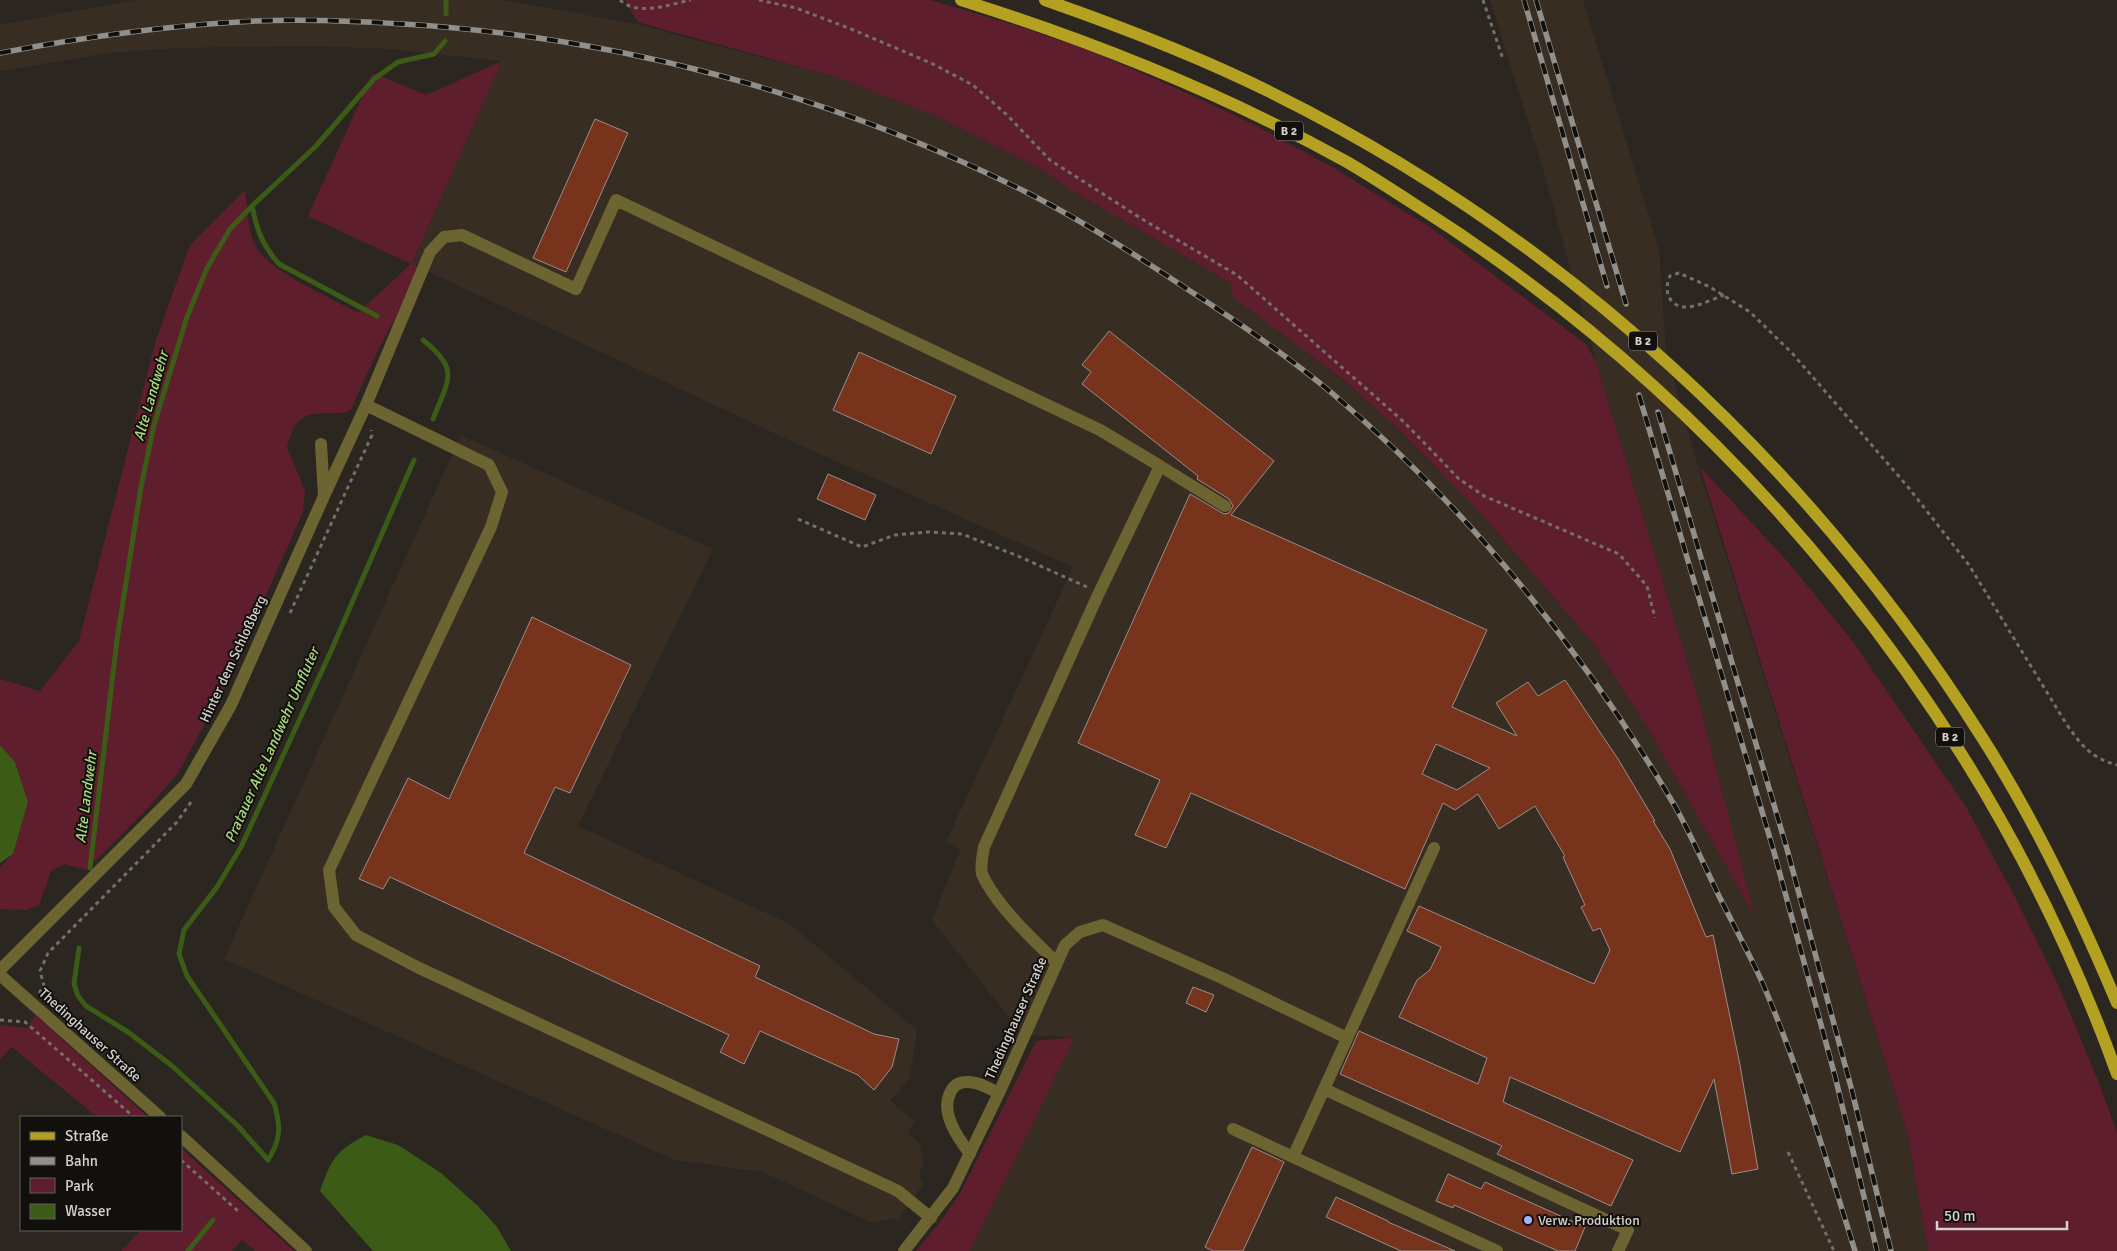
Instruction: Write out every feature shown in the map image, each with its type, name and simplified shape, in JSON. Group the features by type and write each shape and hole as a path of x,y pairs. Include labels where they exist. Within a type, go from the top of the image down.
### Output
{"main road":[{"name":"B 2","path":"961,0 1037,24 1159,70 1298,136 1351,165 1451,228 1534,286 1658,389 1714,443 1803,538 1846,590 1892,652 1965,758 2013,843 2066,949 2102,1033 2117,1074"},
{"name":"B 2","path":"1045,0 1101,19 1179,50 1270,92 1352,135 1452,196 1508,234 1571,281 1652,348 1713,404 1745,436 1824,523 1870,577 1944,679 1984,740 2034,827 2084,927 2117,1003"}],"lane":[{"name":"Hinter dem Schloßberg","path":"0,970 186,784 231,705 366,405 430,252 444,237 462,236 576,289 616,200 1100,430 1160,466"},
{"path":"366,405 489,465 502,492 491,527 329,870 334,907 356,935 416,967 898,1191 931,1218"},
{"name":"Hinter dem Schloßberg","path":"321,444 324,496"},
{"path":"1057,963 1018,924 986,880 982,872 984,847 1100,592 1160,466 1225,506"},
{"path":"1293,1157 1434,848"},
{"name":"Thedinghauser Straße","path":"904,1251 953,1188 999,1093 1065,946 1080,932 1103,925 1222,978 1347,1038"},
{"name":"Thedinghauser Straße","path":"0,975 159,1116"},
{"path":"970,1154 951,1123 949,1094 953,1087 965,1081 999,1093"},
{"path":"1324,1088 1628,1230 1618,1251"},
{"path":"1233,1129 1497,1251"},
{"path":"182,1137 306,1251"}],"path":[{"path":"620,0 626,5 643,9 691,0"},
{"path":"759,0 796,8 851,29 931,64 973,85 1006,115 1050,160 1142,219 1237,275 1404,422 1459,479 1484,496 1619,554 1647,586 1655,618"},
{"path":"1483,0 1503,59"},
{"path":"1724,296 1688,307 1676,304 1668,298 1665,286 1670,276 1679,273 1710,287 1750,312 1792,353 1908,487 1969,565 2066,725 2084,749 2103,761 2117,765"},
{"path":"798,519 862,547 895,535 928,532 962,534 1100,592"},
{"path":"0,1020 25,1022 133,1116"},
{"path":"1788,1152 1834,1251"},
{"path":"182,1161 240,1213"}],"shaded area":[{"path":"135,0 503,0 636,24 836,77 934,115 1043,170 1066,187 1231,283 1396,427 1477,509 1593,643 1650,732 1754,915 1696,691 1596,362 1543,169 1490,0 1583,0 1659,249 1666,351 1697,463 1908,1135 1928,1251 970,1251 1075,1037 1023,1035 932,920 960,850 946,842 1073,567 804,447 412,264 501,61 391,49 313,46 178,48 107,53 0,71 0,25"},
{"path":"461,435 713,549 578,826 790,924 917,1030 910,1078 890,1101 915,1122 908,1133 920,1144 924,1165 919,1172 924,1183 898,1221 892,1218 872,1223 763,1172 675,1160 224,959"}],"green space":[{"path":"625,0 930,0 1021,27 1090,51 1251,123 1332,167 1430,227 1586,344 1596,362 1696,691 1755,917 1650,732 1593,643 1477,509 1396,427 1340,377 1233,297 1231,283 1066,187 1043,170 934,115 836,77 638,22"},
{"path":"502,61 412,263 423,269 380,346 351,409 342,413 322,413 307,416 301,419 293,429 287,447 305,491 303,512 228,681 178,773 147,809 86,870 64,864 51,871 39,905 26,910 0,909 0,867 13,854 28,802 15,762 0,745 0,679 40,691 79,641 155,343 190,245 245,190 248,221 254,244 266,259 290,277 358,313 411,264 308,216 373,73 426,95"},
{"path":"1700,467 1787,561 1851,639 1966,807 2015,897 2059,987 2099,1083 2117,1133 2117,1251 1928,1251 1908,1135"},
{"path":"35,1015 147,1116 96,1116 12,1047 0,1059 0,1025 27,1028"},
{"path":"1075,1037 970,1251 916,1251 961,1192 1036,1041"},
{"path":"182,1149 294,1251 255,1251 242,1240 232,1251 121,1251 140,1231 182,1231"}],"water":[{"path":"0,745 15,762 28,802 13,854 0,863"},
{"path":"366,1135 398,1145 441,1173 478,1206 497,1227 511,1251 373,1251 320,1191 327,1171 336,1157 347,1146"}],"building":[{"path":"595,119 628,133 566,272 533,258"},
{"path":"1109,331 1274,461 1231,515 1487,630 1452,707 1517,736 1496,703 1528,682 1538,696 1565,680 1618,759 1655,821 1653,821 1670,849 1706,937 1713,935 1740,1065 1758,1169 1732,1174 1714,1079 1680,1152 1510,1077 1503,1102 1633,1160 1611,1206 1497,1154 1502,1146 1340,1074 1359,1031 1478,1084 1487,1058 1399,1017 1417,980 1430,970 1441,947 1407,931 1419,906 1594,984 1610,950 1600,928 1593,931 1581,907 1585,905 1563,857 1565,856 1535,806 1499,829 1478,794 1455,810 1443,803 1405,889 1191,793 1166,848 1135,835 1160,780 1078,743 1190,494 1224,514 1229,513 1233,506 1229,499 1197,479 1198,476 1082,384 1091,372 1082,365","holes":["1436,744 1490,768 1457,790 1422,774"]},
{"path":"859,352 956,396 931,454 833,410"},
{"path":"828,474 876,495 865,520 817,499"},
{"path":"532,617 631,665 570,793 555,787 524,853 760,966 755,977 874,1034 899,1039 892,1067 874,1090 858,1075 760,1031 744,1064 720,1052 729,1035 390,877 383,889 359,879 408,778 449,799"},
{"path":"1193,987 1214,995 1206,1012 1186,1003"},
{"path":"1252,1147 1284,1162 1243,1251 1213,1251 1205,1247"},
{"name":"Verw. Produktion","path":"1448,1174 1481,1189 1485,1182 1585,1227 1575,1251 1558,1251 1454,1205 1453,1208 1436,1201"},
{"path":"1336,1197 1455,1251 1401,1251 1326,1217"}],"waterway":[{"name":"Alte Landwehr","path":"446,0 446,14"},
{"name":"Alte Landwehr","path":"90,868 117,640 141,487 154,425 187,317 207,268 230,229 316,146 374,79 398,62 434,54 445,41"},
{"name":"Pratauer Alte Landwehr Umfluter","path":"252,206 261,237 279,264 377,316"},
{"name":"Pratauer Alte Landwehr Umfluter","path":"423,340 435,350 447,368 446,385 433,419"},
{"name":"Pratauer Alte Landwehr Umfluter","path":"79,948 74,984 78,996 86,1006 128,1032 171,1065 238,1126 268,1160 279,1133 274,1103 187,976 179,954 184,930 217,887 241,847 331,651 414,460"},
{"name":"Alte Landwehr","path":"188,1251 213,1220"}],"railway":[{"path":"1524,0 1607,286"},
{"path":"1536,0 1626,304"},
{"path":"0,53 95,37 159,29 274,20 403,24 484,31 564,42 644,57 723,76 801,100 878,127 953,157 1026,192 1087,225 1146,262 1279,352 1333,394 1383,439 1432,486 1478,535 1564,640 1604,695 1676,808 1763,984 1801,1083 1855,1251"},
{"path":"1639,395 1774,852 1835,1076 1877,1251"},
{"path":"1658,412 1787,849 1852,1091 1891,1251"}],"place":[{"name":"Verw. Produktion","path":"1528,1220"}]}
